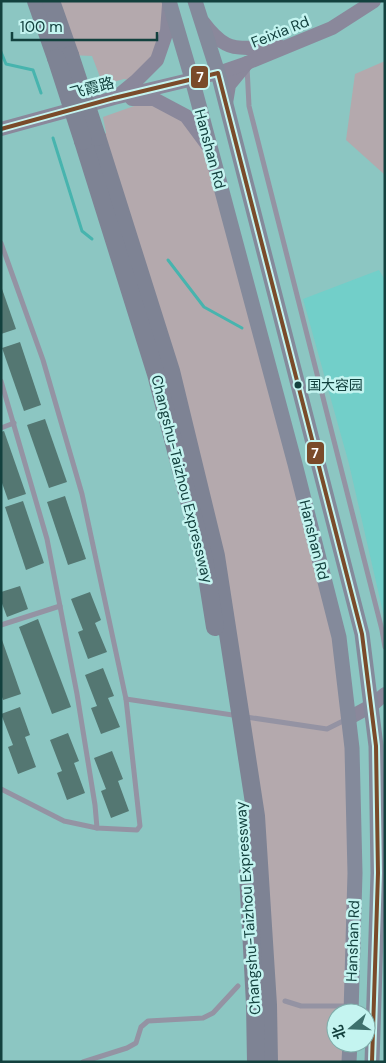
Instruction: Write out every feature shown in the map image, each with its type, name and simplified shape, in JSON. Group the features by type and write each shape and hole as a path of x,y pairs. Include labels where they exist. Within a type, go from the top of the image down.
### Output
{"highway":[{"name":"Changshu-Taizhou Expressway","path":"36,1 63,57"},
{"name":"Changshu-Taizhou Expressway","path":"51,1 63,57 171,371 216,556 256,816 268,1005 269,1062"},
{"name":"Changshu-Taizhou Expressway","path":"90,139 156,374 204,558 245,818 255,1004 256,1062"}],"main road":[{"name":"Hanshan Rd","path":"195,1 218,73 362,634 376,746 378,873 372,1062"},
{"name":"Feixia Rd","path":"192,79 218,73 247,63 332,28 374,1"},
{"name":"Hanshan Rd","path":"169,2 192,79 295,464 338,637 352,748 355,873 351,1003"},
{"path":"114,98 136,81 157,60 167,30 169,2"},
{"path":"201,20 212,34 227,45 252,48 292,45"},
{"path":"226,104 229,85 247,63"},
{"name":"飞霞路","path":"1,129 192,79"},
{"path":"114,98 154,100 186,116 210,148"},
{"path":"349,718 371,706 385,694"}],"lane":[{"path":"247,63 248,106 385,647"},
{"path":"1,243 42,360 82,494 126,700 140,826 137,830 97,828 64,821 1,789"},
{"path":"1,382 47,539 79,703 97,828"},
{"path":"1,428 14,423"},
{"path":"1,625 60,606"},
{"path":"126,700 327,729 349,718"},
{"path":"83,1062 127,1048 136,1043 141,1027 148,1020 203,1018 213,1013 238,986"},
{"path":"285,1001 302,1006 326,1008"}],"shaded area":[{"path":"51,1 169,1 167,31 136,81 124,79 103,85 92,56 70,55"},
{"path":"385,61 385,175 346,140 355,74"},
{"path":"154,99 186,116 210,147 295,464 349,718 351,1003 326,1003 326,1053 349,1053 349,1062 269,1062 256,816 216,556 97,137 106,133 103,117"},
{"path":"379,270 385,280 385,621 349,464 303,299"}],"building":[{"path":"1,286 16,329 1,334"},
{"path":"20,342 41,405 24,411 2,348"},
{"path":"45,419 67,482 49,488 27,425"},
{"path":"4,431 26,494 8,500 1,480 1,432"},
{"path":"65,496 86,559 68,565 47,502"},
{"path":"23,501 44,563 26,570 5,507"},
{"path":"20,586 28,609 7,617 1,601 1,592"},
{"path":"90,592 101,620 95,623 107,652 88,659 78,632 83,630 71,599"},
{"path":"38,619 71,707 52,714 19,627"},
{"path":"1,637 21,694 3,700 1,694"},
{"path":"103,668 114,696 108,698 120,727 101,734 91,708 97,706 85,675"},
{"path":"20,707 30,735 25,737 36,767 18,774 8,747 13,745 1,714"},
{"path":"68,733 79,761 74,763 85,793 67,800 57,773 62,771 50,740"},
{"path":"112,751 123,779 118,781 129,811 111,818 101,791 106,789 94,758"}],"waterway":[{"path":"1,52 6,64 33,70 41,93"},
{"path":"53,138 82,231 92,239"},
{"path":"168,260 204,307 242,328"}],"transit line":[{"name":"7","path":"1,129 114,98 218,73 362,634 376,746 378,873 372,1062"}],"place":[{"name":"国大容园","path":"298,385"}]}
